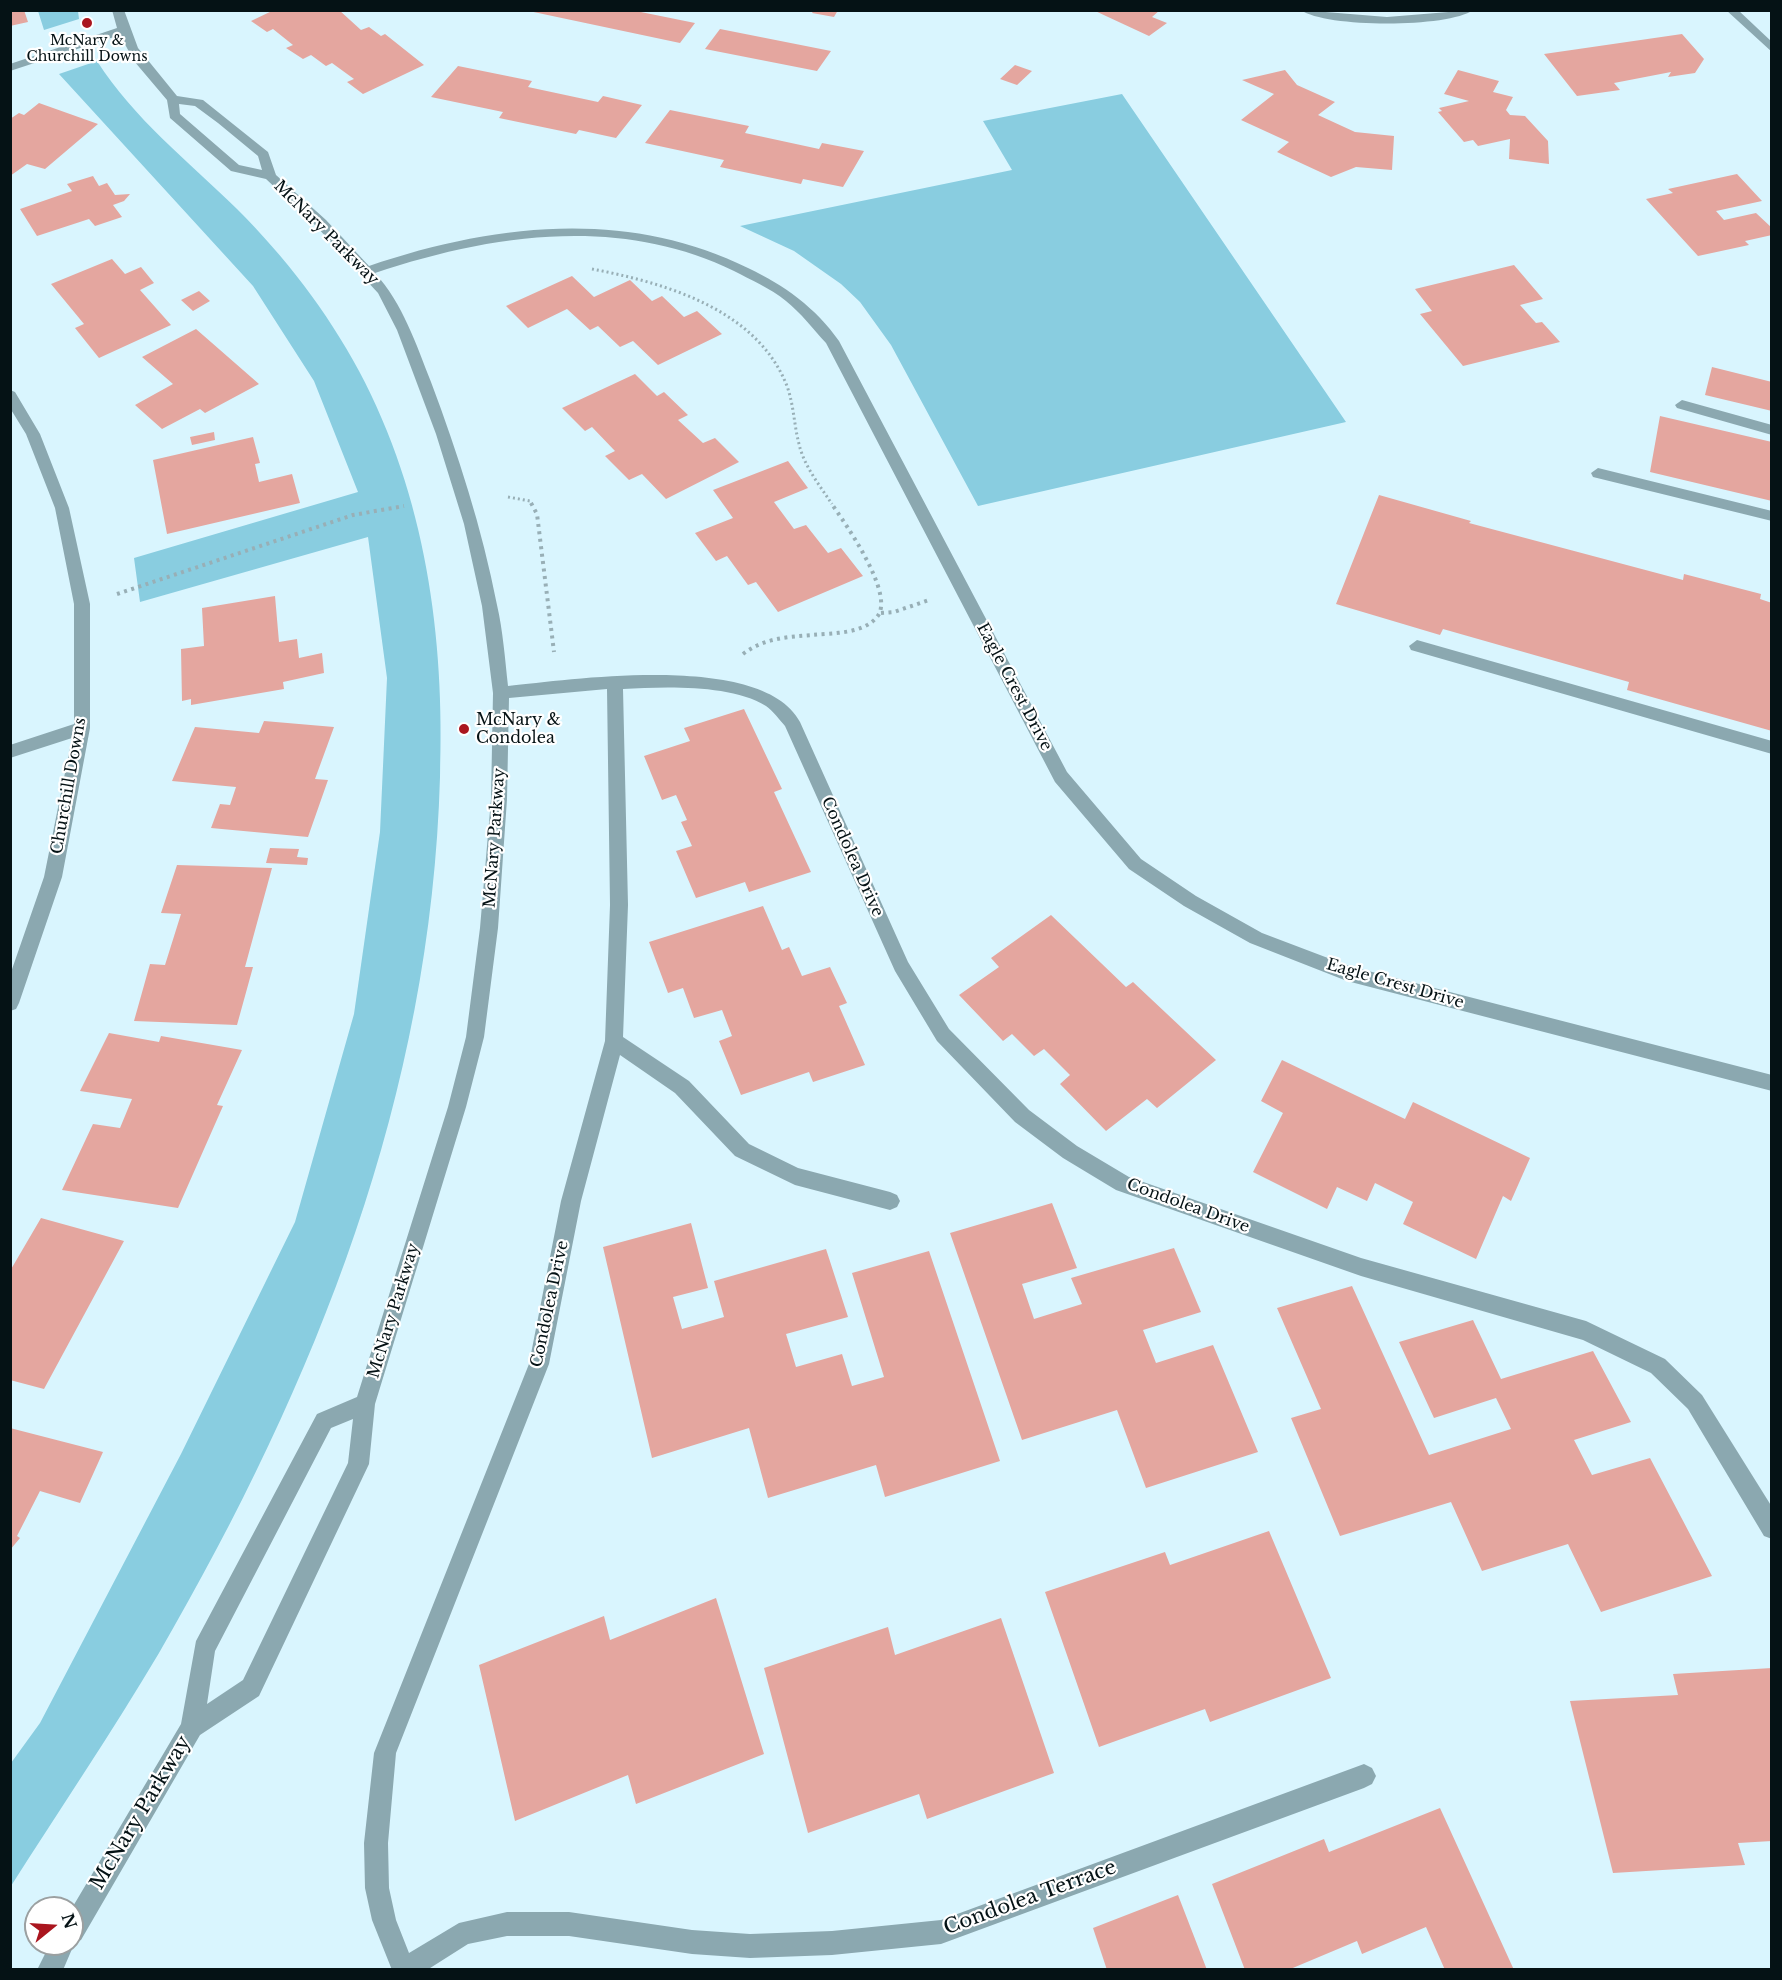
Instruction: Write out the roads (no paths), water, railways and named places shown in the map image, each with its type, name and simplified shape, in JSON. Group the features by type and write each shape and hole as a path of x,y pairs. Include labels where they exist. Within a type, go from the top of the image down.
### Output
{"street":[{"name":"McNary Parkway","path":"118,10 121,31 132,51 173,99 174,115 235,168 270,176"},
{"path":"1306,10 1331,18 1382,23 1468,10"},
{"path":"1731,10 1772,49"},
{"path":"10,68 121,31"},
{"name":"McNary Parkway","path":"173,99 199,103 264,155 270,176 368,271 384,291 404,330 444,434 471,524 487,594 501,693 499,799 489,928 475,1037 457,1107 364,1404 358,1464 251,1688 192,1727"},
{"name":"Eagle Crest Drive","path":"368,271 401,258 460,242 528,232 563,231 624,234 681,245 734,264 790,297 832,340 1061,777 1135,864 1190,901 1256,938 1347,973 1772,1083"},
{"name":"Churchill Downs","path":"10,395 33,434 62,508 82,604 82,728 53,877 10,1003"},
{"path":"1682,405 1772,430"},
{"path":"1598,473 1772,516"},
{"path":"1418,646 1772,748"},
{"name":"Condolea Drive","path":"405,1970 384,1920 377,1888 376,1843 385,1753 539,1364 571,1202 614,1041 619,905 615,684"},
{"name":"Condolea Drive","path":"501,693 615,684 725,685 770,700 792,722 902,966 943,1035 1022,1116 1070,1152 1124,1184 1361,1267 1586,1332 1658,1366 1695,1402 1772,1528"},
{"path":"10,752 82,728"},
{"path":"614,1041 682,1087 742,1150 795,1176 890,1201"},
{"name":"McNary Parkway","path":"84,1911 192,1727 204,1649 324,1421 364,1404"},
{"name":"Condolea Terrace","path":"405,1970 438,1947 476,1929 544,1921 719,1944 794,1947 871,1941 941,1932 1364,1776"},
{"path":"49,1970 57,1956"}],"place":[{"name":"McNary & Churchill Downs","path":"87,23"},
{"name":"McNary & Condolea","path":"464,729"}]}
